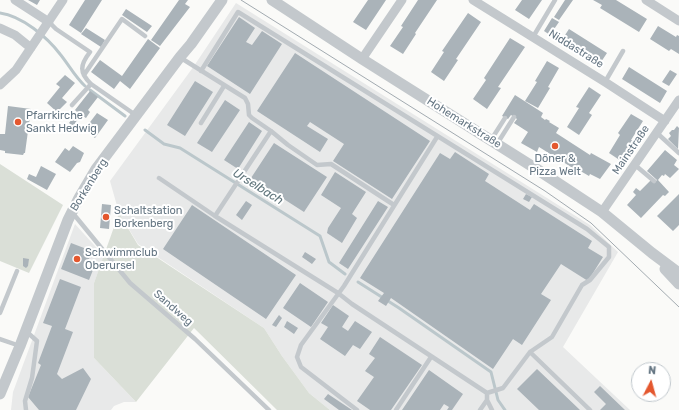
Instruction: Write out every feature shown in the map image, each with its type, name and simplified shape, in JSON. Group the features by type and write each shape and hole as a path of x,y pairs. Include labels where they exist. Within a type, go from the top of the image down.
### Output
{"street":[{"path":"14,0 46,26"},
{"path":"0,85 16,70 63,0"},
{"name":"Borkenberg","path":"0,394 71,214 96,169 191,44 221,0"},
{"name":"Hohemarkstraße","path":"272,0 602,212 676,271 679,284"},
{"path":"362,59 402,0"},
{"name":"Niddastraße","path":"473,0 665,121"},
{"path":"646,0 678,18"},
{"path":"0,28 33,44"},
{"name":"Mainstraße","path":"602,212 679,100"}],"lane":[{"path":"533,37 556,0"},
{"path":"201,71 238,12 587,229 609,247 609,257 590,280 582,285 552,337 530,352 503,388 489,393"},
{"path":"84,74 122,19 145,36"},
{"path":"46,26 56,29 90,52 82,64 82,70 86,79 137,116"},
{"path":"605,82 623,51"},
{"path":"180,57 244,98 248,104 249,114 252,118 272,131 288,145 317,165 331,164 394,205"},
{"path":"72,105 91,84"},
{"path":"201,123 224,86"},
{"path":"494,142 514,117"},
{"path":"494,142 505,118"},
{"path":"215,216 272,131"},
{"path":"657,133 679,153"},
{"path":"358,410 301,367 298,357 301,345 338,293 437,137"},
{"path":"635,165 654,181"},
{"path":"159,178 215,216 338,293 431,357 489,393"},
{"name":"Sandweg","path":"71,214 76,217 130,283 195,339 269,410"},
{"path":"0,313 17,271"},
{"path":"26,331 37,341 32,378 25,401 26,410"},
{"path":"0,339 20,346"},
{"path":"530,352 590,410"},
{"path":"396,410 431,357"},
{"path":"480,410 487,400 489,393"},
{"path":"487,400 492,410"}],"shaded area":[{"path":"236,3 590,225 618,252 563,347 630,410 330,410 309,393 264,328 138,244 119,213 110,181 194,66"},
{"path":"0,164 63,205 29,273 0,261"},
{"path":"119,213 138,245 264,328 309,393 330,410 277,410 194,328 136,402 94,358 94,283"},
{"path":"75,224 104,256 94,283 94,358 136,402 124,402 114,406 111,410 11,410 13,392"}],"building":[{"path":"28,0 40,0 37,5"},
{"path":"85,0 102,0 81,33 69,25"},
{"path":"179,0 188,0 185,4 190,7 160,46 151,40"},
{"path":"368,0 386,0 366,30 353,22"},
{"path":"418,0 437,0 403,54 390,46 403,27 401,26"},
{"path":"522,0 542,0 529,19 515,10"},
{"path":"565,0 573,0 559,20 554,17"},
{"path":"593,0 616,0 647,19 639,32 600,8 602,5"},
{"path":"126,9 152,26 147,32 122,15"},
{"path":"468,13 481,22 456,59 458,60 444,81 431,72 444,52 442,51"},
{"path":"239,17 255,28 246,42 252,45 262,31 282,44 250,94 207,66"},
{"path":"552,18 559,22 550,35 544,31"},
{"path":"658,26 676,37 677,35 679,36 679,54 671,49 669,51 650,39"},
{"path":"86,28 105,40 101,47 81,34"},
{"path":"569,29 607,53 599,65 561,41"},
{"path":"510,38 525,47 498,87 501,88 487,109 473,99 486,80 484,78"},
{"path":"148,39 160,48 130,89 120,81 114,89 91,72 100,60 122,76"},
{"path":"295,53 430,141 392,199 333,161 344,144 310,122 307,126 328,139 320,152 257,111"},
{"path":"547,61 559,68 548,87 550,88 538,108 525,101 537,82 535,81"},
{"path":"629,67 667,91 660,103 622,79"},
{"path":"670,70 677,74 669,86 662,82"},
{"path":"65,75 75,83 62,98 67,102 57,112 47,103 60,87 56,84"},
{"path":"195,81 213,92 185,136 167,125"},
{"path":"589,87 601,95 589,113 592,115 579,135 567,127 579,108 576,107"},
{"path":"90,91 98,97 88,110 90,112 86,118 81,115 73,126 69,123 77,112 75,110"},
{"path":"515,95 543,113 541,117 550,121 549,122 559,128 556,133 590,155 591,153 611,164 600,179 590,174 589,176 577,169 576,170 539,147 537,152 521,143 528,132 514,123 517,119 511,115 508,119 502,116"},
{"path":"225,100 240,110 212,152 197,143"},
{"name":"Pfarrkirche Sankt Hedwig","path":"8,106 31,109 25,153 23,155 5,153 5,151 0,150 0,134 5,134"},
{"path":"97,113 108,120 95,138 84,130"},
{"path":"631,114 643,121 631,140 634,141 621,161 609,153 620,135 618,133"},
{"path":"249,122 262,131 238,169 224,160"},
{"path":"677,126 679,128 678,149 668,139 671,136 669,133"},
{"path":"274,143 327,177 304,212 251,178"},
{"path":"73,146 84,153 80,162 77,163 70,172 55,162 65,148 69,151"},
{"path":"665,150 677,160 674,165 679,169 670,178 665,174 658,180 669,192 665,196 663,195 641,218 627,205 636,195 633,192 636,188 640,191 651,180 654,183 657,180 647,171"},
{"path":"455,152 489,174 485,181 530,210 534,204 592,241 588,248 603,257 588,281 561,264 541,294 551,300 522,345 513,339 493,369 391,298 386,306 378,301 384,293 360,278 440,153 450,159"},
{"path":"41,166 56,174 47,190 27,179 29,174 36,177"},
{"path":"335,172 366,192 352,214 357,218 342,243 327,233 328,228 341,208 321,195"},
{"path":"526,194 532,197 529,202 523,199"},
{"path":"679,194 679,225 673,231 657,216"},
{"path":"246,201 252,205 242,220 236,215"},
{"path":"378,201 388,207 348,269 339,263"},
{"name":"Schaltstation Borkenberg","path":"102,204 111,205 109,229 100,228"},
{"path":"192,205 296,275 266,319 163,249"},
{"name":"Schwimmclub Oberursel","path":"71,243 92,251 86,267 93,270 89,280 61,269"},
{"path":"305,252 316,259 312,264 302,257"},
{"path":"23,258 29,259 28,266 26,268 23,266"},
{"path":"60,279 81,287 65,329 73,332 57,374 62,379 83,368 91,379 76,410 39,410 28,397 41,365 38,363 52,326 43,323"},
{"path":"300,283 328,302 311,327 283,308"},
{"path":"333,305 349,316 342,327 348,331 355,321 372,332 360,349 353,345 345,356 320,339 328,327 321,323"},
{"path":"279,315 282,318 276,327 272,325"},
{"path":"287,321 298,328 294,334 284,327"},
{"path":"380,337 422,365 391,410 370,410 357,401 374,377 365,371 375,358 369,354"},
{"path":"537,369 580,410 539,410 517,389"},
{"path":"429,370 463,394 452,410 447,410 449,407 444,404 440,410 402,410"},
{"path":"600,386 625,410 600,410 606,404 594,392"},
{"path":"328,394 352,410 339,410 324,399"}],"waterway":[{"name":"Urselbach","path":"0,13 17,18 41,34 55,47 78,79 85,86"},
{"name":"Urselbach","path":"90,90 125,116"},
{"name":"Urselbach","path":"145,130 164,144 180,148 320,236 329,262 345,274"},
{"name":"Urselbach","path":"358,282 399,308 491,372 498,400 505,410"}],"tram line":[{"path":"241,0 545,191 591,223 679,307"}],"place":[{"name":"Pfarrkirche Sankt Hedwig","path":"18,122"},
{"name":"Döner & Pizza Welt","path":"555,146"},
{"name":"Schaltstation Borkenberg","path":"106,217"},
{"name":"Schwimmclub Oberursel","path":"77,259"}]}
